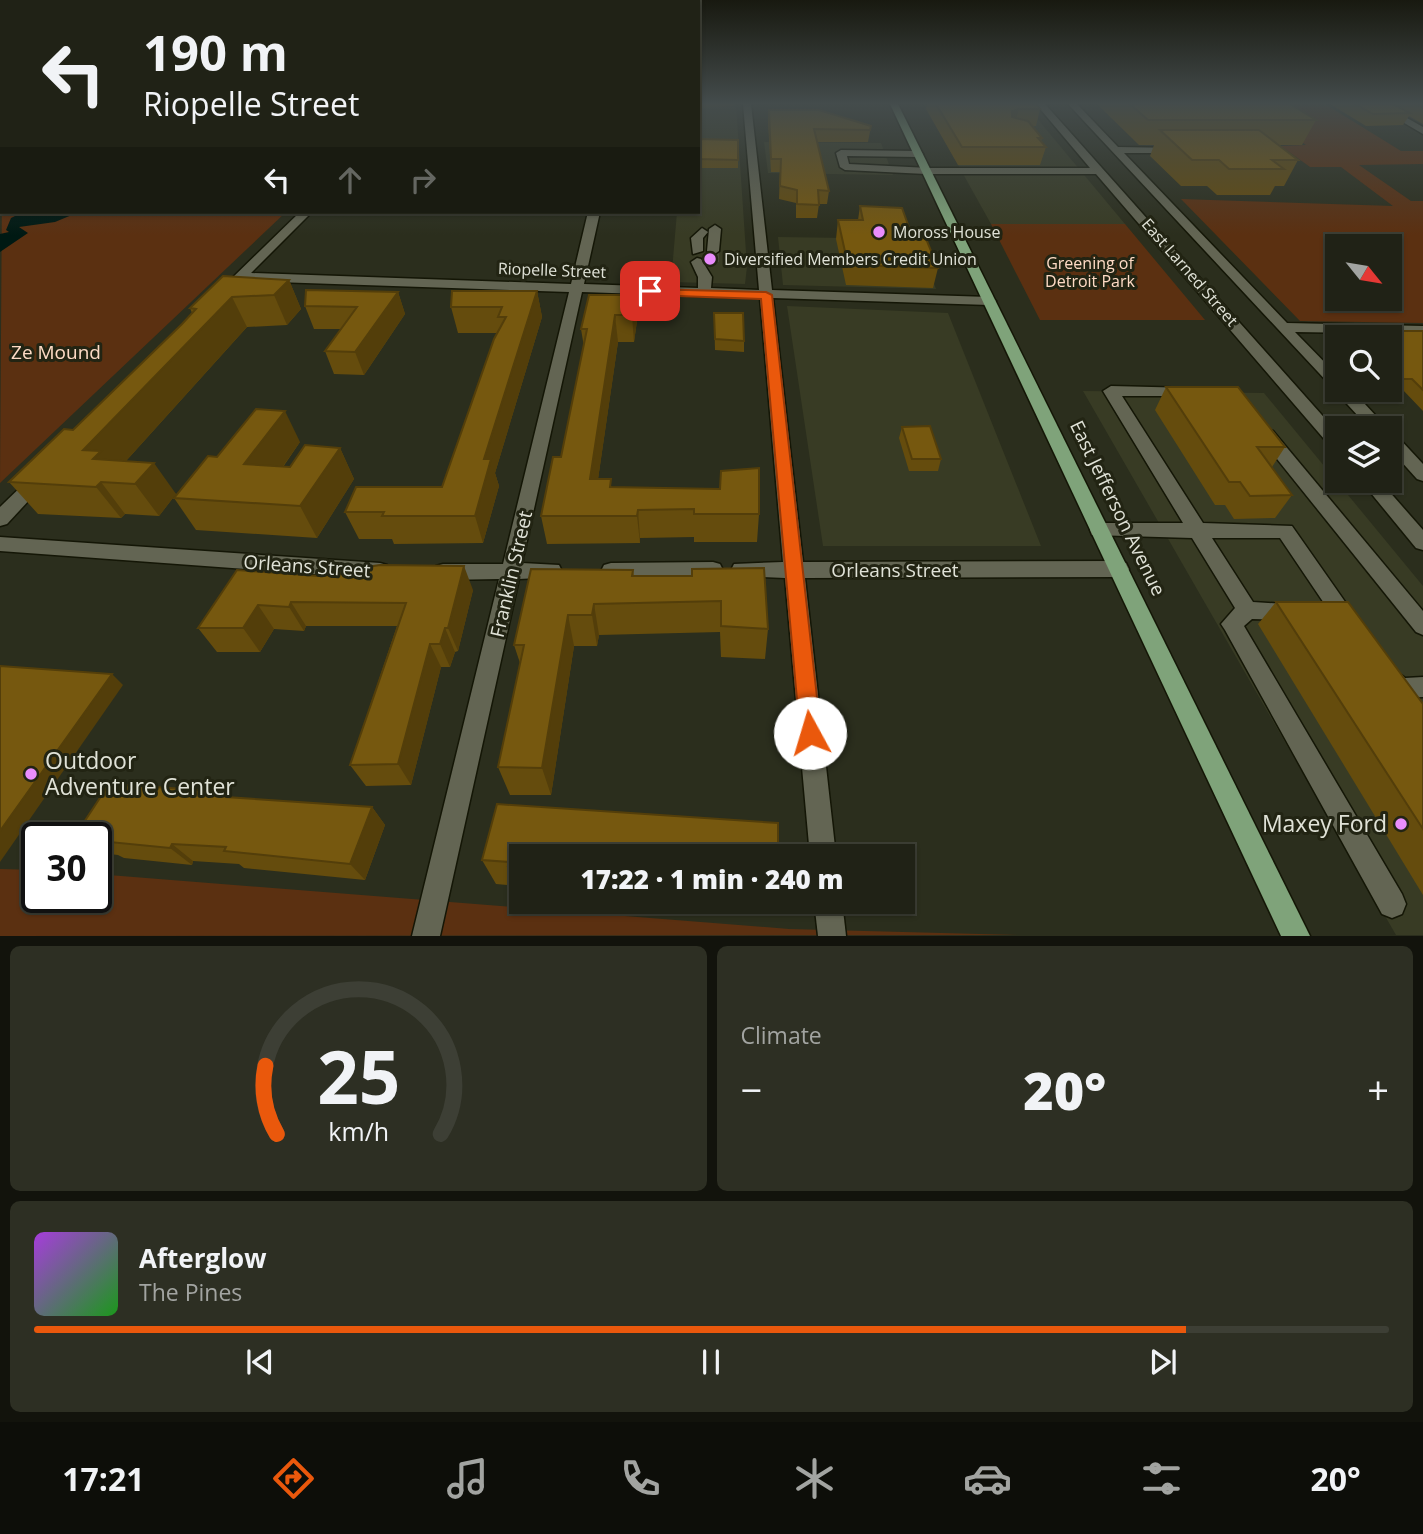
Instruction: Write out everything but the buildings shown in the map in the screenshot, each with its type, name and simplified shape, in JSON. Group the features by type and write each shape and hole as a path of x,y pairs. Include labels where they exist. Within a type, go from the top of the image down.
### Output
{"main road":[{"name":"East Jefferson Avenue","path":"915,148 1296,936"}],"street":[{"path":"751,148 822,844"},
{"name":"East Larned Street","path":"1080,148 1101,171 1282,327 1325,372"},
{"name":"East Larned Street","path":"1113,148 1172,230 1325,428"},
{"path":"1115,150 1188,150"},
{"path":"918,154 841,153 845,167 1101,171"},
{"path":"219,298 304,214"},
{"name":"Franklin Street","path":"425,936 594,214"},
{"path":"709,230 713,256 707,293 705,277 697,256 697,238 709,230"},
{"name":"Riopelle Street","path":"239,277 989,301"},
{"path":"1282,327 1423,330"},
{"path":"1204,391 1111,391 1247,610"},
{"path":"1354,402 1368,416"},
{"path":"1257,423 1423,626"},
{"path":"1402,452 1423,475"},
{"path":"0,519 48,471"},
{"path":"1380,493 1423,543"},
{"path":"1099,530 1285,531 1358,634"},
{"name":"Orleans Street","path":"0,544 397,572"},
{"name":"Orleans Street","path":"422,572 1118,569"},
{"path":"1341,612 1247,610 1232,624 1392,904"},
{"path":"1383,666 1400,688 1423,687"},
{"path":"829,914 832,936"}],"shaded area":[{"path":"700,148 739,148 747,267 745,284 671,282 677,214 700,214"},
{"path":"765,148 883,148 893,175 768,173"},
{"path":"948,148 1061,148 1125,224 991,224"},
{"path":"778,237 917,239 936,289 783,285"},
{"path":"787,306 948,313 1041,546 823,546"},
{"path":"1083,391 1264,393 1325,467 1325,493 1346,493 1423,586 1423,935 1396,935"}],"green space":[{"path":"1283,148 1396,148 1401,151 1423,151 1423,164 1359,165 1411,201 1423,201 1423,323 1300,321 1181,199 1393,206 1341,167 1310,167"},
{"name":"Ze Mound","path":"2,214 284,214 0,483"},
{"name":"Greening of Detroit Park","path":"991,224 1125,224 1205,320 1040,320"},
{"path":"0,869 21,870 21,913 112,913 112,875 509,907 509,914 600,914 789,929 1018,935 0,936"}],"water":[{"path":"19,214 74,214 55,222 19,227 28,233 0,252 0,234 9,232 6,230 11,218"}],"tunnel":[{"path":"713,251 713,262"}],"place":[{"name":"Moross House","path":"879,232"},
{"name":"Diversified Members Credit Union","path":"710,259"},
{"name":"Outdoor Adventure Center","path":"31,774"},
{"name":"Maxey Ford","path":"1401,824"}],"route":[{"path":"650,291 766,295 810,733"}]}
